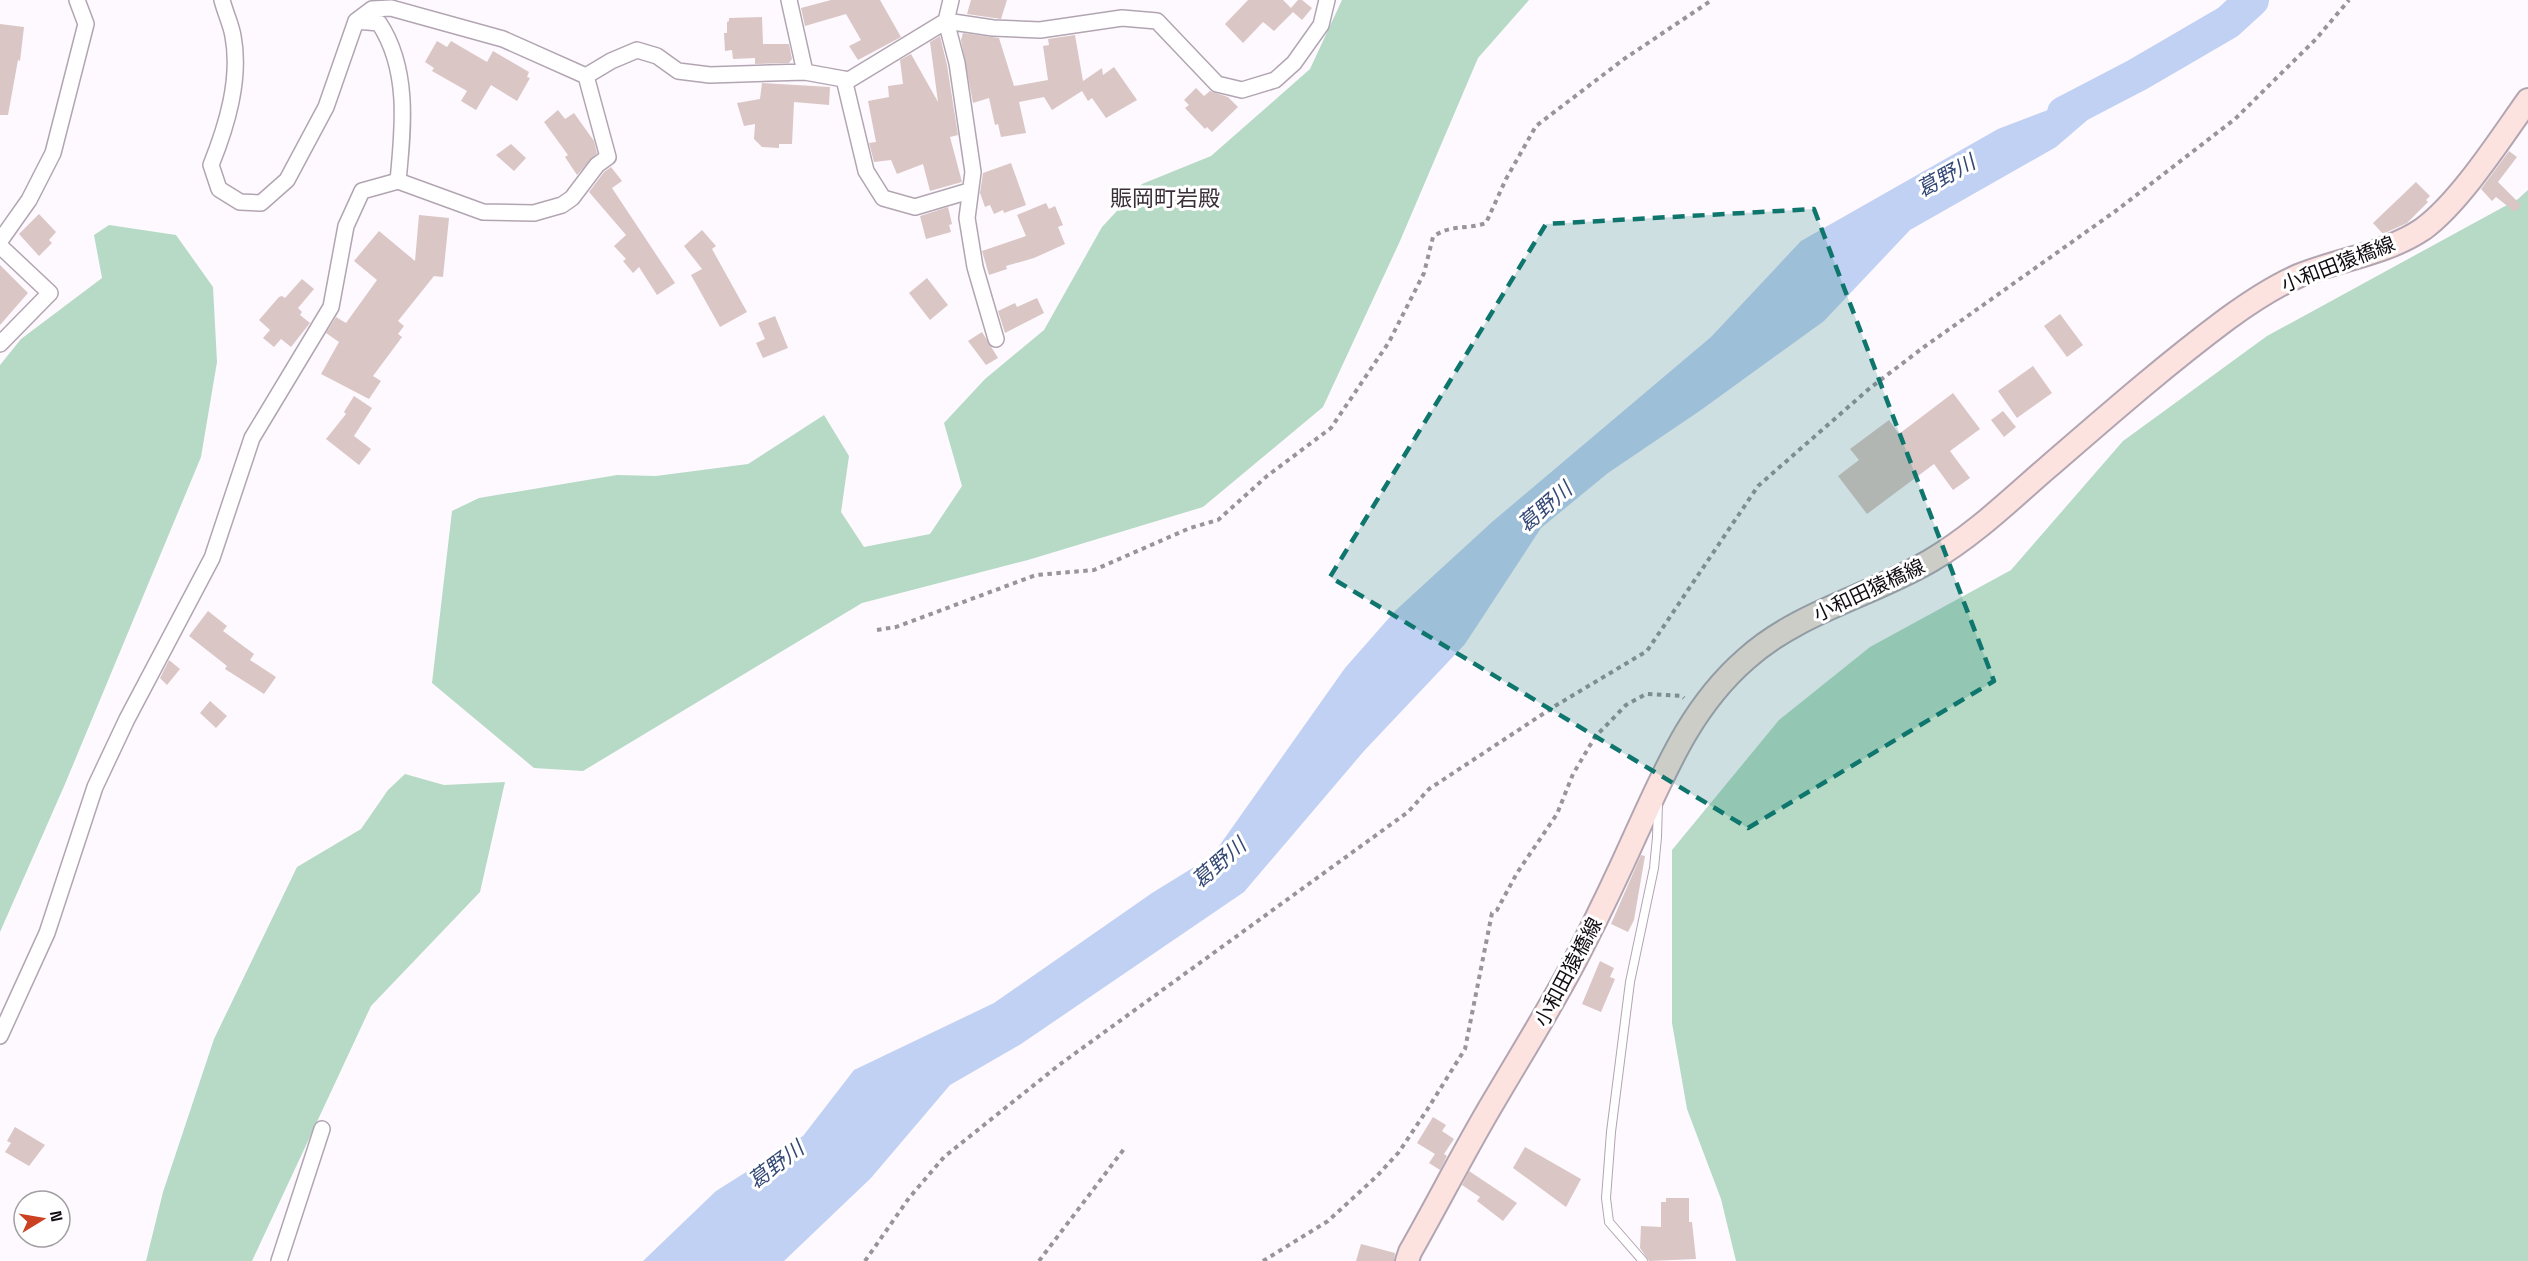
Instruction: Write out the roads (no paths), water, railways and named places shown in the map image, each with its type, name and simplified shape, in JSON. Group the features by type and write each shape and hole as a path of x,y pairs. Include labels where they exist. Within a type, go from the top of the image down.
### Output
{"main road":[{"name":"小和田猿橋線","path":"1407,1261 1493,1102 1553,1004 1609,895 1657,789 1697,712 1719,684 1749,656 1778,635 1920,567 1965,539 2138,389 2228,318 2269,291 2300,276 2395,243 2425,228 2474,175 2528,100"}],"street":[{"path":"0,241 29,200 53,153 86,24 76,0"},
{"path":"222,0 233,37 235,73 227,126 211,165 219,189 240,202 261,203 287,180 326,106 356,21 372,9 391,8 503,39 586,76"},
{"path":"789,0 805,72"},
{"path":"951,0 946,21 957,63 973,172 967,218 975,267 996,339"},
{"path":"586,76 611,61 637,50 657,56 678,71 710,75 805,72 849,80 946,21 993,28 1040,30 1122,18 1157,21 1217,84 1242,90 1275,80 1294,63 1321,25 1327,0"},
{"path":"356,21 379,23 387,35 398,70 403,103 398,181"},
{"path":"0,1035 47,933 95,787 126,719 212,558 252,438 331,308 345,226 362,191 398,181 483,212 534,213 562,205 572,198 597,165 608,157 586,76"},
{"path":"844,79 866,171 883,198 915,207 969,191"},
{"path":"0,246 50,293 0,344"},
{"path":"279,1261 322,1128"}],"lane":[{"path":"1643,1261 1610,1222 1606,1198 1611,1132 1630,982 1651,883 1658,837 1657,789"}],"water":[{"path":"2097,84 2106,86 2106,104 2056,147 1910,230 1824,321 1701,410 1608,473 1541,528 1465,644 1364,751 1244,892 1021,1044 950,1085 871,1178 784,1261 643,1261 716,1191 803,1136 854,1070 994,1003 1152,893 1212,856 1345,668 1396,610 1492,522 1711,337 1801,241 1998,129 2056,107"}],"waterway":[{"name":"葛野川","path":"2064,113 2137,75 2228,22 2252,0"}],"district":[{"name":"賑岡町岩殿","path":"1165,198"}]}
